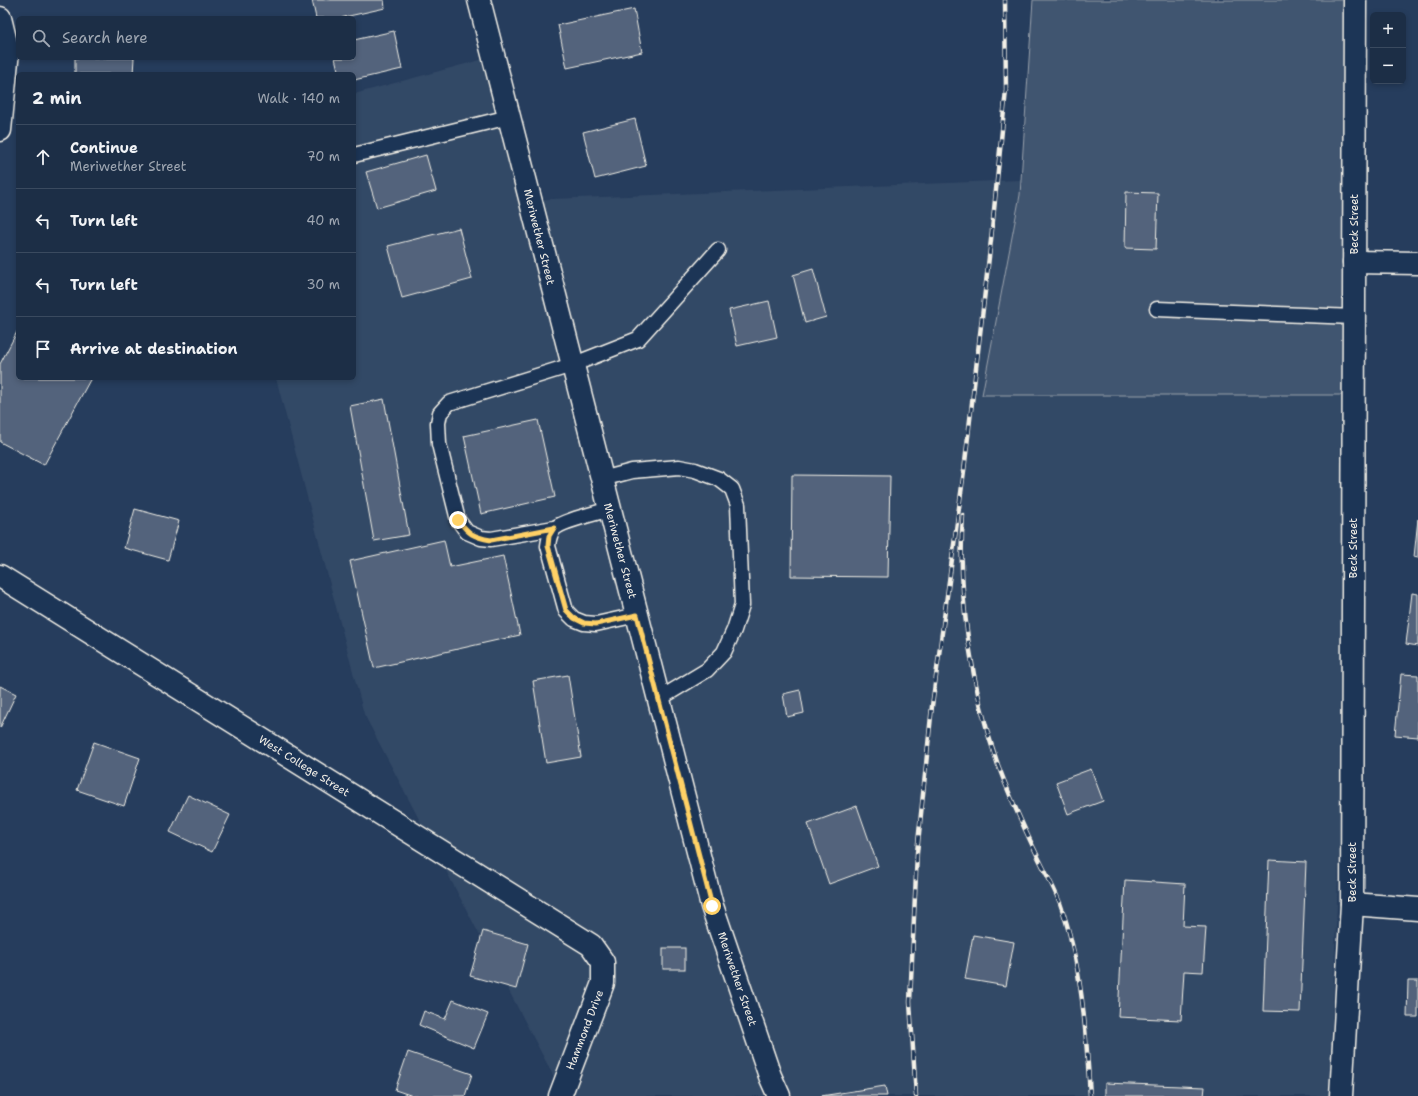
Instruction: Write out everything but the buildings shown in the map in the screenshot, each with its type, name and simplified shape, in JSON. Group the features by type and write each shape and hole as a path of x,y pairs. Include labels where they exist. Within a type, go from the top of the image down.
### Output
{"street":[{"name":"Meriwether Street","path":"479,0 712,906 770,1076 779,1096"},
{"name":"Beck Street","path":"1341,1096 1352,904 1355,0"},
{"path":"0,18 8,51 0,130"},
{"path":"1354,262 1418,263"},
{"name":"West College Street","path":"0,576 591,946 603,962"},
{"path":"1352,904 1418,909"},
{"name":"Hammond Drive","path":"560,1096 603,983 603,962"}],"lane":[{"path":"356,154 509,117"},
{"path":"610,509 563,523 554,528 491,540 481,538 467,532 458,520 439,444 438,423 440,413 448,404 572,365 638,339 718,250"},
{"path":"1157,309 1354,318"},
{"path":"602,479 632,470 679,467 695,470 719,479 732,488 738,505 742,605 729,641 724,652 707,670 659,699"},
{"path":"554,528 549,536 548,546 566,610 574,618 584,623 596,624 637,615"}],"shaded area":[{"path":"1033,0 1356,0 1355,395 982,395 1020,195"},
{"path":"484,59 528,200 1021,180 1020,195 1355,395 1355,465 1329,1096 564,1096 364,714 277,380 356,380 356,93"}],"railway":[{"path":"916,1096 910,1002 917,853 932,706 964,471 991,240 1006,90 1005,0"},
{"path":"963,515 962,577 968,642 974,674 981,706 998,765 1012,801 1058,897 1067,926 1082,998 1090,1096"}],"route":[{"path":"458,520 467,532 481,538 491,540 554,528 549,536 548,546 566,610 574,618 584,623 596,624 637,615 712,906"}]}
